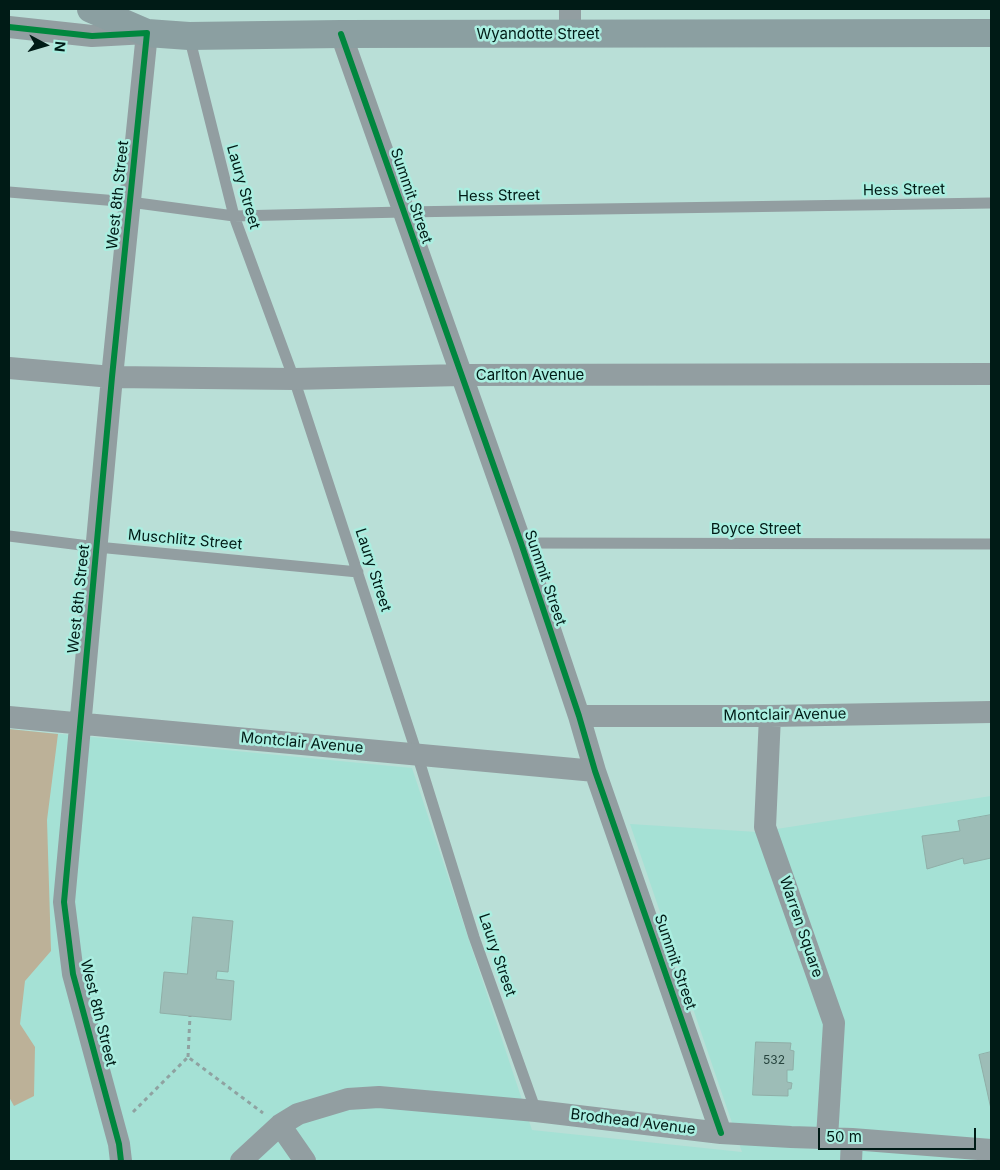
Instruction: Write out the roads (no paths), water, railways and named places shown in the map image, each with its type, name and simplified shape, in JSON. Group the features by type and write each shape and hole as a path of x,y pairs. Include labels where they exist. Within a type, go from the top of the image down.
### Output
{"main road":[{"name":"Wyandotte Street","path":"91,9 147,33 189,36 340,34 570,22 991,33"}],"street":[{"path":"9,27 92,36 147,33"},
{"name":"West 8th Street","path":"120,1161 119,1144 73,974 64,902 112,377 147,33"},
{"name":"Summit Street","path":"340,34 520,544 595,771 721,1132"},
{"name":"Carlton Avenue","path":"9,368 112,377 294,379 461,375 991,374"},
{"name":"Montclair Avenue","path":"578,716 770,716 991,712"},
{"name":"Montclair Avenue","path":"9,716 595,771"},
{"name":"Warren Square","path":"770,716 765,827 834,1022 827,1138"},
{"name":"Brodhead Avenue","path":"241,1161 273,1120 348,1099 374,1097 536,1111 721,1132 852,1139 991,1150"},
{"path":"273,1120 306,1161"},
{"path":"851,1161 852,1139"}],"lane":[{"name":"Laury Street","path":"189,36 234,216 294,379 417,754 474,937 536,1111"},
{"name":"Hess Street","path":"9,192 130,202 234,216 991,203"},
{"name":"Muschlitz Street","path":"9,536 97,547 358,572"},
{"name":"Boyce Street","path":"520,544 991,544"}]}
